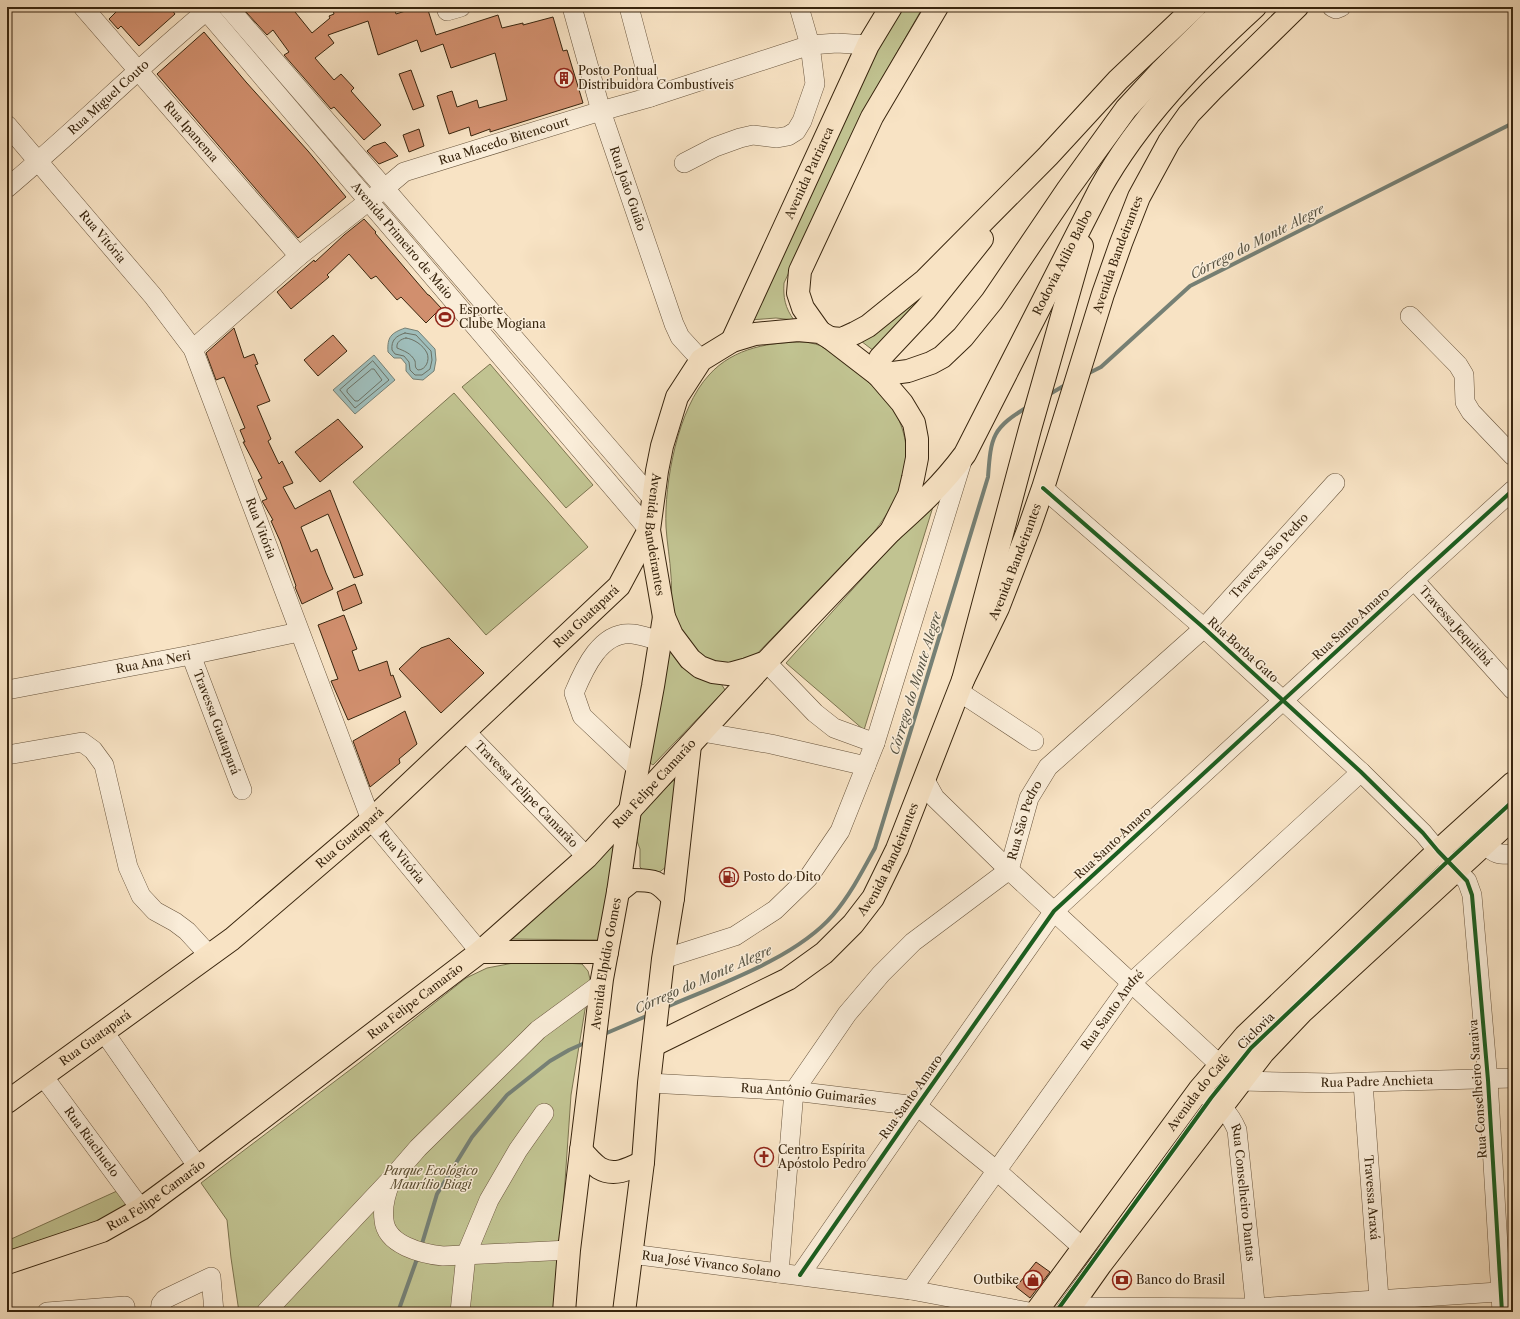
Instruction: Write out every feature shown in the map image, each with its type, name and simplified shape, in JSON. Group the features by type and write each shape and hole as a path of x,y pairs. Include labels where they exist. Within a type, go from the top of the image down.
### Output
{"main road":[{"name":"Avenida Patriarca","path":"732,341 868,45 891,7"},
{"path":"664,617 672,635 682,649 700,667 713,672 729,674 766,662 891,531 909,495 917,458 917,438 914,423 902,403 878,375 825,335 803,308 798,293 800,271 872,117 937,7"},
{"name":"Avenida Bandeirantes","path":"664,617 649,530 657,471 662,446 677,397 701,360 732,341 755,334 798,330 842,339 862,330 919,284 1048,156 1118,80 1195,7"},
{"path":"878,375 908,371 931,364 947,353 963,338 992,301 1068,189 1126,110 1162,70 1226,7"},
{"name":"Rodovia Atílio Balbo","path":"891,531 934,491 949,475 965,454 1100,189 1110,171 1133,137 1166,96 1198,60 1255,7"},
{"name":"Avenida Bandeirantes","path":"654,1045 788,979 824,953 853,924 874,898 897,849 961,686 998,608 1043,488 1121,243 1139,198 1169,142 1189,114 1297,7"},
{"name":"Avenida Bandeirantes","path":"878,375 877,366 880,358 909,328 940,292 1048,156"},
{"path":"961,686 1030,429 1046,377 1071,283 1100,189"},
{"name":"Rua Guatapará","path":"7,1102 232,939 372,820 619,586 649,530"},
{"name":"Avenida Elpídio Gomes","path":"564,1312 569,1250 602,983 618,892 630,810 664,617"},
{"name":"Rua Felipe Camarão","path":"9,1264 102,1231 141,1209 480,952 587,858 766,662"},
{"path":"624,1312 643,1162 649,1084 663,959 696,738"},
{"name":"Avenida do Café","path":"1036,1312 1199,1090 1245,1036 1438,851 1513,783"},
{"name":"Avenida do Café","path":"1069,1310 1101,1264 1262,1053 1302,1012 1513,818"},
{"path":"618,892 633,880 648,880 660,884 673,898"},
{"path":"480,952 607,952"},
{"path":"581,1150 599,1168 612,1172 624,1172 643,1162"}],"street":[{"name":"Rua Ipanema","path":"83,7 299,256"},
{"name":"Avenida Primeiro de Maio","path":"228,7 653,499"},
{"name":"Rua João Guião","path":"572,7 601,111 674,324 680,337 701,360"},
{"path":"629,7 646,70 651,97"},
{"path":"684,163 715,147 740,138 753,135 777,138 788,136 796,132 802,121 815,84 810,45 798,7"},
{"path":"1332,7 1341,7"},
{"name":"Rua Miguel Couto","path":"7,188 39,161 207,8"},
{"name":"Avenida Primeiro de Maio","path":"207,8 368,201 649,530"},
{"name":"Rua Macedo Bitencourt","path":"193,349 299,256 404,172 651,97 810,45 837,43 868,45"},
{"name":"Rua Vitória","path":"7,125 153,296 193,349 299,632 372,820 480,952"},
{"path":"1410,316 1458,365 1464,375 1465,402 1471,412 1513,456"},
{"path":"663,959 735,936 775,910 808,878 840,831 875,743 965,454"},
{"name":"Travessa São Pedro","path":"1204,628 1335,483"},
{"name":"Rua Borba Gato","path":"1043,488 1283,699 1423,833 1456,870"},
{"name":"Rua Santo Amaro","path":"800,1275 1054,910 1513,490"},
{"name":"Travessa Jequitibá","path":"1414,580 1513,690"},
{"name":"Rua São Pedro","path":"794,1091 847,1014 881,974 913,942 1010,870 1029,798 1048,767 1204,628"},
{"name":"Rua Ana Neri","path":"7,690 191,655 299,632"},
{"path":"638,769 582,716 574,693 584,670 603,645 616,636 632,634 660,641"},
{"name":"Travessa Guatapará","path":"191,655 242,790"},
{"path":"766,662 815,714 834,728 875,743"},
{"path":"961,686 1034,741"},
{"name":"Travessa Felipe Camarão","path":"465,731 587,858"},
{"path":"696,738 771,744 866,766"},
{"path":"7,755 82,742 93,750 104,765 128,867 141,896 155,911 175,922 187,931 209,956"},
{"name":"Rua Santo André","path":"911,1290 1131,983 1361,772"},
{"path":"924,780 935,798 1220,1066"},
{"path":"1484,844 1492,851 1502,854 1513,854"},
{"name":"Rua Conselheiro Saraiva","path":"1456,870 1467,882 1472,895 1507,1292 1502,1312"},
{"path":"266,1312 392,1178 418,1148 538,1030 602,983"},
{"path":"104,1032 198,1167"},
{"name":"Rua Riachuelo","path":"43,1076 141,1209"},
{"name":"Rua Padre Anchieta","path":"1240,1081 1363,1083 1513,1078"},
{"name":"Travessa Araxá","path":"1363,1083 1380,1306"},
{"name":"Rua Antônio Guimarães","path":"649,1084 794,1091 917,1106"},
{"name":"Rua Conselheiro Dantas","path":"1199,1090 1222,1106 1232,1118 1237,1130 1256,1310"},
{"path":"779,1273 794,1091"},
{"path":"917,1106 997,1171 1083,1248"},
{"path":"460,1312 466,1256 489,1200 518,1150 544,1113"},
{"path":"392,1178 385,1201 384,1222 392,1236 410,1248 434,1255 466,1256 569,1250"},
{"name":"Rua José Vivanco Solano","path":"631,1254 911,1290 1029,1312"},
{"path":"160,1312 161,1304 165,1299 211,1277 214,1312"},
{"path":"1069,1310 1256,1310 1380,1306 1507,1292"},
{"path":"47,1312 125,1306 126,1312"}],"green space":[{"path":"902,7 923,7 864,110 784,283 785,302 788,311 794,320 776,318 750,320 877,50"},
{"path":"954,264 874,351 857,338"},
{"path":"806,342 815,344 836,353 875,385 890,404 905,437 905,470 901,486 885,517 874,532 752,659 718,666 695,652 673,614 666,509 675,447 681,426 698,389 709,375 719,366 741,352 754,348 780,343"},
{"path":"490,364 593,485 566,508 462,387"},
{"path":"454,393 588,547 486,635 353,482"},
{"path":"936,497 864,730 786,663"},
{"path":"668,651 673,651 720,682 725,690 653,765 650,763"},
{"path":"676,778 666,867 657,874 645,872 640,867 640,849 637,841 641,813"},
{"path":"616,843 601,940 509,939 564,892"},
{"name":"Parque Ecológico Maurílio Biagi","path":"524,961 582,964 588,971 590,979 571,1095 556,1312 239,1312 227,1220 201,1183 359,1063 466,978 487,968"},
{"path":"117,1191 127,1205 98,1221 7,1253 7,1237 9,1240"}],"water":[{"path":"405,328 418,331 435,349 436,360 434,371 423,380 413,379 406,371 406,364 401,358 394,358 388,352 388,343 391,336"},
{"path":"374,355 395,380 355,414 333,390"}],"building":[{"path":"121,7 172,7 175,14 139,46 121,26 118,29 109,19"},
{"path":"255,7 291,7 312,33 330,18 329,16 334,14 332,7 394,7 396,14 418,7 427,7 436,35 498,15 502,28 523,23 523,25 553,17 563,51 567,50 583,103 490,132 490,129 471,136 469,127 449,134 437,96 452,91 457,107 477,100 479,108 507,100 495,53 451,68 443,44 421,52 417,40 378,55 368,21 328,35 334,43 315,58 334,80 341,74 354,88 351,91 381,125 364,140 334,107 331,109 284,55 289,52 273,30 267,35 246,12"},
{"path":"204,32 246,82 308,151 346,197 298,238 157,74"},
{"path":"411,70 424,106 413,110 399,74"},
{"path":"419,129 424,146 409,152 403,135"},
{"path":"385,142 398,156 379,164 367,151 373,146"},
{"path":"364,219 428,295 441,308 426,323 401,297 397,300 376,276 371,279 349,254 327,275 329,277 291,309 277,292 314,260 315,262"},
{"path":"234,328 244,358 254,354 258,364 255,365 270,401 257,406 271,439 268,441 279,464 282,461 293,483 283,487 295,509 330,490 363,575 354,578 328,514 301,527 311,552 317,549 333,589 302,604 280,541 271,521 273,520 262,501 267,499 258,480 262,478 243,442 245,442 240,430 245,428 224,377 216,380 206,353"},
{"path":"333,335 347,351 318,376 304,360"},
{"path":"338,419 363,447 320,482 295,452"},
{"path":"355,584 362,603 343,611 337,592"},
{"path":"344,615 357,649 352,651 359,671 387,661 391,676 393,675 401,697 348,720 331,681 338,679 318,625"},
{"path":"449,638 484,673 441,713 399,669 421,648"},
{"path":"405,711 417,744 399,759 400,763 370,787 353,741"},
{"name":"Outbike","path":"1036,1262 1050,1272 1030,1298 1016,1287"}],"waterway":[{"name":"Córrego do Monte Alegre","path":"1087,374 1101,367 1190,286 1513,123"},
{"name":"Córrego do Monte Alegre","path":"1048,395 1067,384"},
{"name":"Córrego do Monte Alegre","path":"664,1008 731,980 777,958 798,945 817,931 833,915 856,883 875,848 988,477 990,452 993,442 1001,427 1029,406"},
{"name":"Córrego do Monte Alegre","path":"602,1035 649,1015"},
{"name":"Córrego do Monte Alegre","path":"421,1247 437,1194 472,1137 507,1095 550,1061 587,1042"},
{"name":"Córrego do Monte Alegre","path":"398,1312 418,1256"}],"cycle path":[{"path":"1043,488 1204,628 1361,772 1423,833 1467,881 1472,895 1488,1080 1502,1312"},
{"path":"800,1275 1054,911 1513,490"},
{"name":"Ciclovia","path":"1056,1312 1211,1098 1251,1048 1513,801"}],"place":[{"name":"Posto Pontual Distribuidora Combustíveis","path":"564,78"},
{"name":"Esporte Clube Mogiana","path":"445,317"},
{"name":"Posto do Dito","path":"729,877"},
{"name":"Centro Espírita Apóstolo Pedro","path":"764,1157"},
{"name":"Outbike","path":"1033,1280"},
{"name":"Banco do Brasil","path":"1122,1280"}]}
